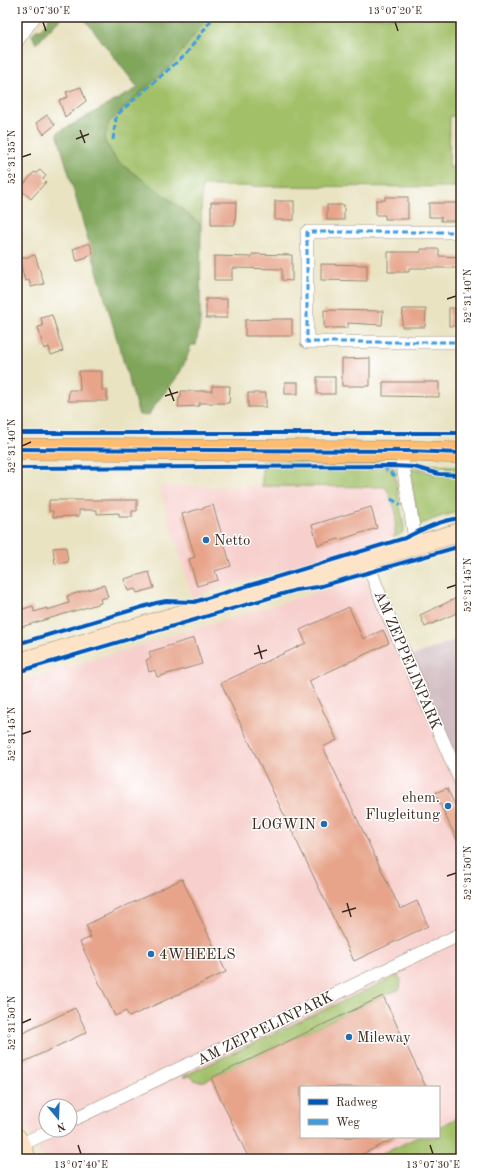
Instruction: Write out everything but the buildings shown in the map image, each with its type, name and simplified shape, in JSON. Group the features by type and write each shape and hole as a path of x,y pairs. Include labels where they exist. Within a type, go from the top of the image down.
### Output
{"main road":[{"path":"17,449 403,451 461,453"},
{"path":"17,663 461,532"}],"street":[{"path":"17,41 34,17"},
{"path":"461,232 307,232 307,342 461,342"},
{"path":"403,451 403,466 416,545"},
{"name":"AM ZEPPELINPARK","path":"366,559 384,606 461,782"},
{"name":"AM ZEPPELINPARK","path":"78,1117 461,934"},
{"path":"21,1147 38,1138"}],"shaded area":[{"path":"159,486 384,487 387,489 396,512 395,534 393,537 192,597"},
{"path":"365,578 458,774 461,773 461,1127 401,1159 43,1159 17,1105 17,682"},
{"path":"461,638 461,773 404,659"}],"green space":[{"path":"48,17 62,17 36,44 32,35 36,30 41,30 49,19"},
{"path":"83,17 208,17 173,63 109,122 104,140 117,161 169,199 201,225 200,323 196,345 191,345 186,361 178,376 156,403 149,415 139,415 57,133 138,88"},
{"path":"208,17 461,17 461,116 450,116 449,167 461,167 461,187 202,186 201,225 169,199 117,161 104,140 109,122 173,63"},
{"path":"262,461 386,461 393,464 262,464"},
{"path":"420,463 461,467 461,474 440,473 413,466"},
{"path":"262,467 394,467 397,475 395,476 404,527 403,531 400,535 393,537 395,534 396,512 387,489 384,487 262,486"},
{"path":"413,469 438,475 461,477 461,512 445,515 419,525 410,471"},
{"path":"398,975 401,980 400,989 205,1081 196,1081 190,1076 184,1078 184,1076"},
{"path":"461,1116 461,1159 372,1159 416,1138 440,1138 440,1126"}],"marked path":[{"path":"113,140 116,118 120,112 186,54 215,17"},
{"path":"461,232 307,232 307,342 461,342"},
{"path":"383,467 396,477"},
{"path":"391,499 401,505"}],"cycle path":[{"path":"17,433 461,433"},
{"path":"17,449 408,451 461,453"},
{"path":"17,468 392,466 414,467 439,474 461,475"},
{"path":"17,644 156,603 166,601 194,602 405,538 425,528 461,518"},
{"path":"17,672 296,590 318,587 461,546"}],"place":[{"name":"Netto","path":"206,540"},
{"name":"ehem. Flugleitung","path":"448,806"},
{"name":"LOGWIN","path":"324,824"},
{"name":"4WHEELS","path":"151,954"},
{"name":"Mileway","path":"349,1037"}]}
